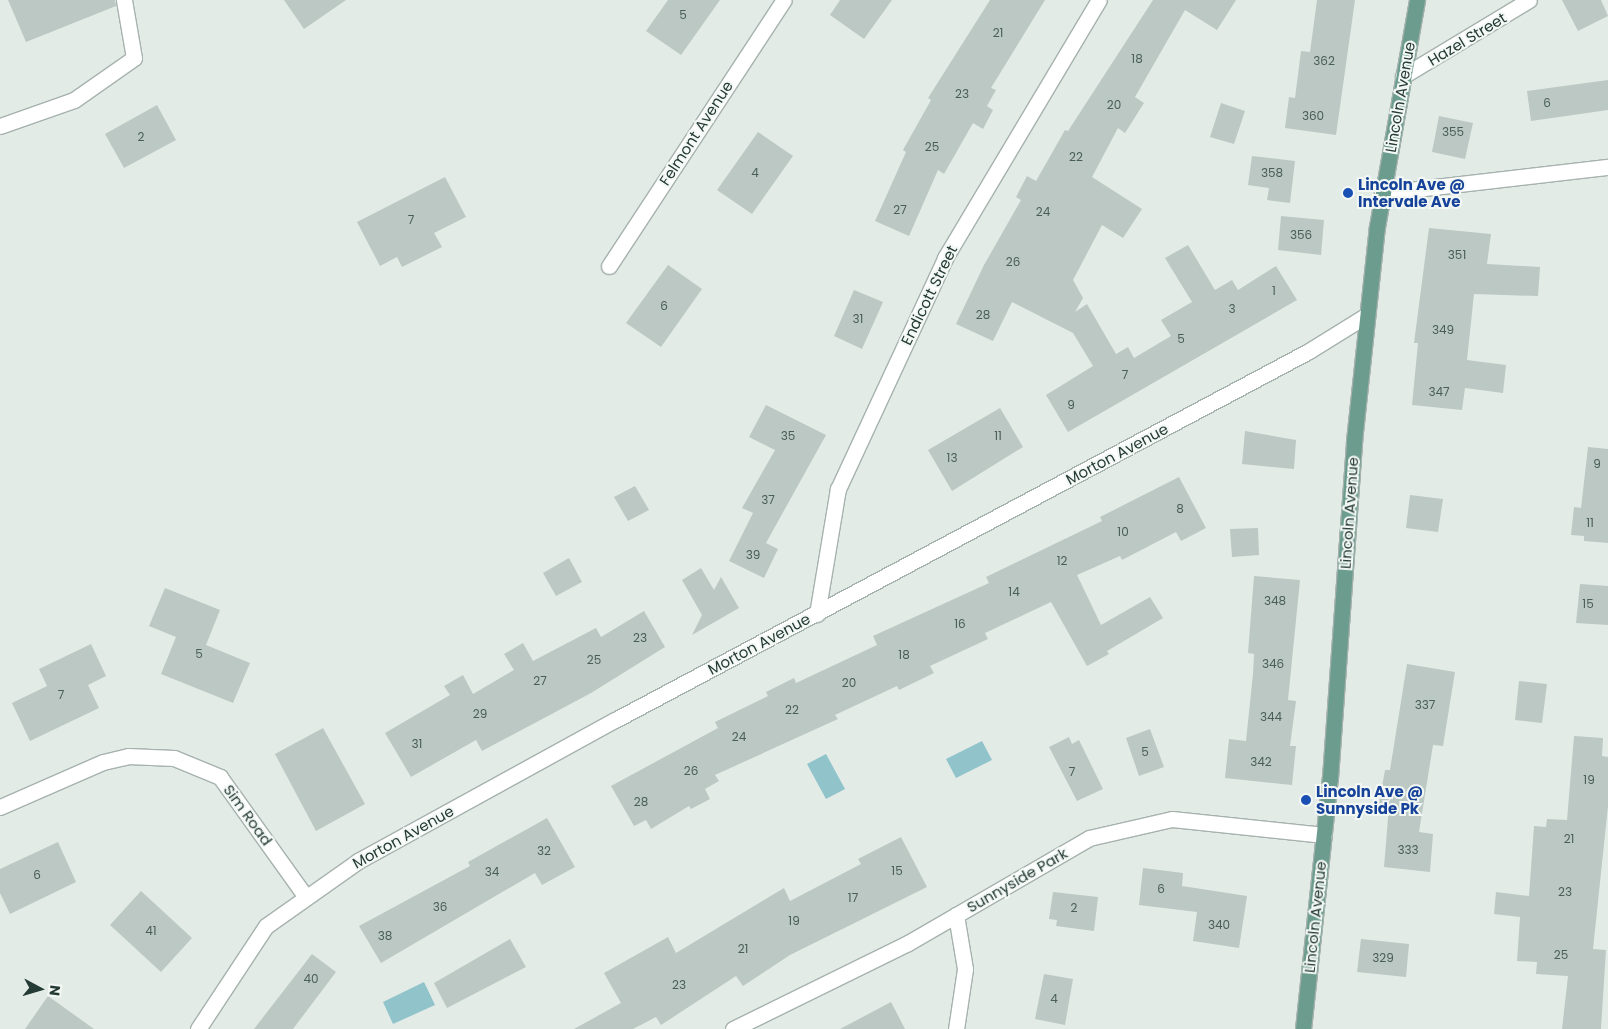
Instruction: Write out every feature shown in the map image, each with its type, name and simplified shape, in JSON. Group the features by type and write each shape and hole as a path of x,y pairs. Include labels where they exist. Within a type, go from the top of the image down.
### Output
{"main road":[{"name":"Lincoln Avenue","path":"1303,1029 1324,835 1354,441 1367,314 1382,193 1417,0"}],"street":[{"path":"0,126 70,102 134,58 124,0"},
{"name":"Felmont Avenue","path":"609,266 784,0"},
{"name":"Endicott Street","path":"816,614 838,489 945,258 1099,0"},
{"name":"Hazel Street","path":"1404,76 1529,0"},
{"path":"1382,193 1608,167"},
{"name":"Morton Avenue","path":"198,1029 266,926 358,861 1309,351 1367,314"},
{"name":"Sim Road","path":"0,807 103,762 128,756 174,758 220,777 306,897"},
{"name":"Sunnyside Park","path":"732,1029 908,943 1088,838 1172,820 1324,835"},
{"path":"956,914 964,969 956,1029"}],"water":[{"path":"982,741 992,760 956,778 946,759"},
{"path":"826,754 845,789 826,799 807,764"},
{"path":"424,982 435,1005 393,1024 383,1002"}],"building":[{"path":"8,0 115,0 116,6 26,42"},
{"path":"284,0 346,0 304,29"},
{"path":"668,0 720,0 681,55 646,31"},
{"path":"840,0 892,0 864,39 830,15"},
{"path":"990,0 1045,0 991,88 996,90 987,106 993,110 983,129 973,123 944,174 938,170 909,236 875,221 906,152 903,150 931,100 928,98"},
{"path":"1153,0 1236,0 1217,30 1185,10 1135,97 1144,103 1125,133 1118,128 1092,177 1142,209 1123,238 1102,225 1073,280 1083,298 1075,312 1087,304 1116,354 1128,347 1134,358 1171,336 1161,320 1192,302 1165,258 1188,245 1215,290 1232,280 1238,290 1276,266 1297,300 1068,432 1046,395 1093,366 1073,333 1012,302 993,341 956,324 984,265 1021,200 1016,197 1027,176 1036,181 1065,130 1068,131"},
{"path":"1317,0 1355,0 1336,135 1285,128 1289,97 1295,98 1301,51 1310,52"},
{"path":"1562,0 1601,0 1608,16 1578,31"},
{"path":"1608,80 1608,110 1531,121 1527,91"},
{"path":"1221,103 1245,111 1234,144 1210,137"},
{"path":"157,105 176,140 124,168 105,134"},
{"path":"1439,116 1473,123 1465,159 1432,152"},
{"path":"758,132 793,156 752,214 717,190"},
{"path":"1252,156 1295,161 1290,203 1267,200 1269,188 1248,185"},
{"path":"445,177 466,217 434,233 442,247 402,267 397,257 380,266 357,222"},
{"path":"1281,216 1324,220 1321,255 1278,250"},
{"path":"1429,228 1491,234 1487,264 1540,267 1538,296 1474,294 1467,360 1506,365 1503,393 1465,388 1462,410 1412,405 1418,343 1414,343"},
{"path":"668,265 702,289 661,347 626,323"},
{"path":"854,290 883,302 862,349 834,336"},
{"path":"766,405 826,435 766,543 778,549 764,578 729,561 753,513 742,508 775,450 749,437"},
{"path":"1000,408 1023,447 952,491 928,450"},
{"path":"1245,431 1296,440 1294,469 1242,464"},
{"path":"1588,447 1608,449 1608,543 1584,541 1584,536 1571,535 1574,507 1581,508"},
{"path":"1179,477 1206,528 1181,541 1176,532 1122,560 1120,556 1077,575 1101,625 1150,597 1163,618 1107,651 1109,654 1087,666 1051,602 985,633 988,639 930,666 934,673 899,690 897,686 835,715 838,719 715,775 719,781 705,789 710,799 691,809 689,806 651,829 646,820 634,826 611,786 718,728 715,722 768,696 766,692 794,678 796,683 877,645 873,636 989,583 986,577 1102,521 1100,517"},
{"path":"635,486 649,510 628,521 614,497"},
{"path":"1410,495 1443,499 1438,532 1406,528"},
{"path":"1258,528 1259,555 1232,557 1230,529"},
{"path":"569,558 582,582 556,596 543,573"},
{"path":"701,568 714,590 721,577 739,608 692,635 702,615 682,580"},
{"path":"1254,576 1300,580 1288,700 1296,701 1290,746 1296,746 1292,785 1225,778 1229,739 1246,741 1254,654 1248,653"},
{"path":"1580,584 1608,586 1608,625 1576,623"},
{"path":"165,588 220,610 206,645 250,663 233,703 161,674 176,637 149,626"},
{"path":"644,611 665,647 591,693 482,751 476,740 411,777 385,733 450,695 444,686 463,675 473,694 514,670 504,654 523,643 533,661 596,628 601,637"},
{"path":"91,644 106,676 88,685 99,708 30,741 12,703 47,686 39,669"},
{"path":"1407,664 1455,672 1443,746 1433,745 1419,832 1433,834 1430,872 1384,867 1389,806 1379,804 1385,770 1390,770"},
{"path":"1519,681 1547,684 1542,723 1515,720"},
{"path":"323,728 365,804 316,831 275,754"},
{"path":"1150,729 1164,767 1139,776 1126,738"},
{"path":"1574,736 1603,738 1602,756 1608,757 1608,806 1593,949 1606,950 1601,1029 1562,1029 1568,976 1536,974 1537,962 1517,961 1520,917 1494,914 1496,892 1529,896 1534,826 1546,827 1547,819 1567,820"},
{"path":"1069,737 1072,744 1079,740 1103,789 1077,801 1049,747"},
{"path":"547,818 575,867 542,885 535,873 381,963 359,926 470,866 468,862"},
{"path":"901,837 927,887 790,955 743,986 736,976 661,1025 656,1017 633,1029 574,1029 621,1003 604,973 668,937 676,953 784,888 790,901 861,864 858,859"},
{"path":"58,842 76,882 10,914 0,893 0,869"},
{"path":"1143,868 1183,873 1182,886 1247,896 1239,948 1193,941 1197,912 1139,905"},
{"path":"141,891 192,938 161,972 110,925"},
{"path":"1053,892 1098,897 1094,931 1056,926 1057,920 1049,919"},
{"path":"510,939 526,967 447,1008 434,983"},
{"path":"1361,939 1409,944 1406,977 1357,972"},
{"path":"312,954 336,972 293,1029 254,1029"},
{"path":"1044,974 1073,979 1065,1025 1035,1019"},
{"path":"48,996 94,1029 25,1029"},
{"path":"891,1002 905,1029 840,1029"}],"place":[{"name":"Lincoln Ave @ Intervale Ave","path":"1348,193"},
{"name":"Lincoln Ave @ Sunnyside Pk","path":"1306,800"}]}
